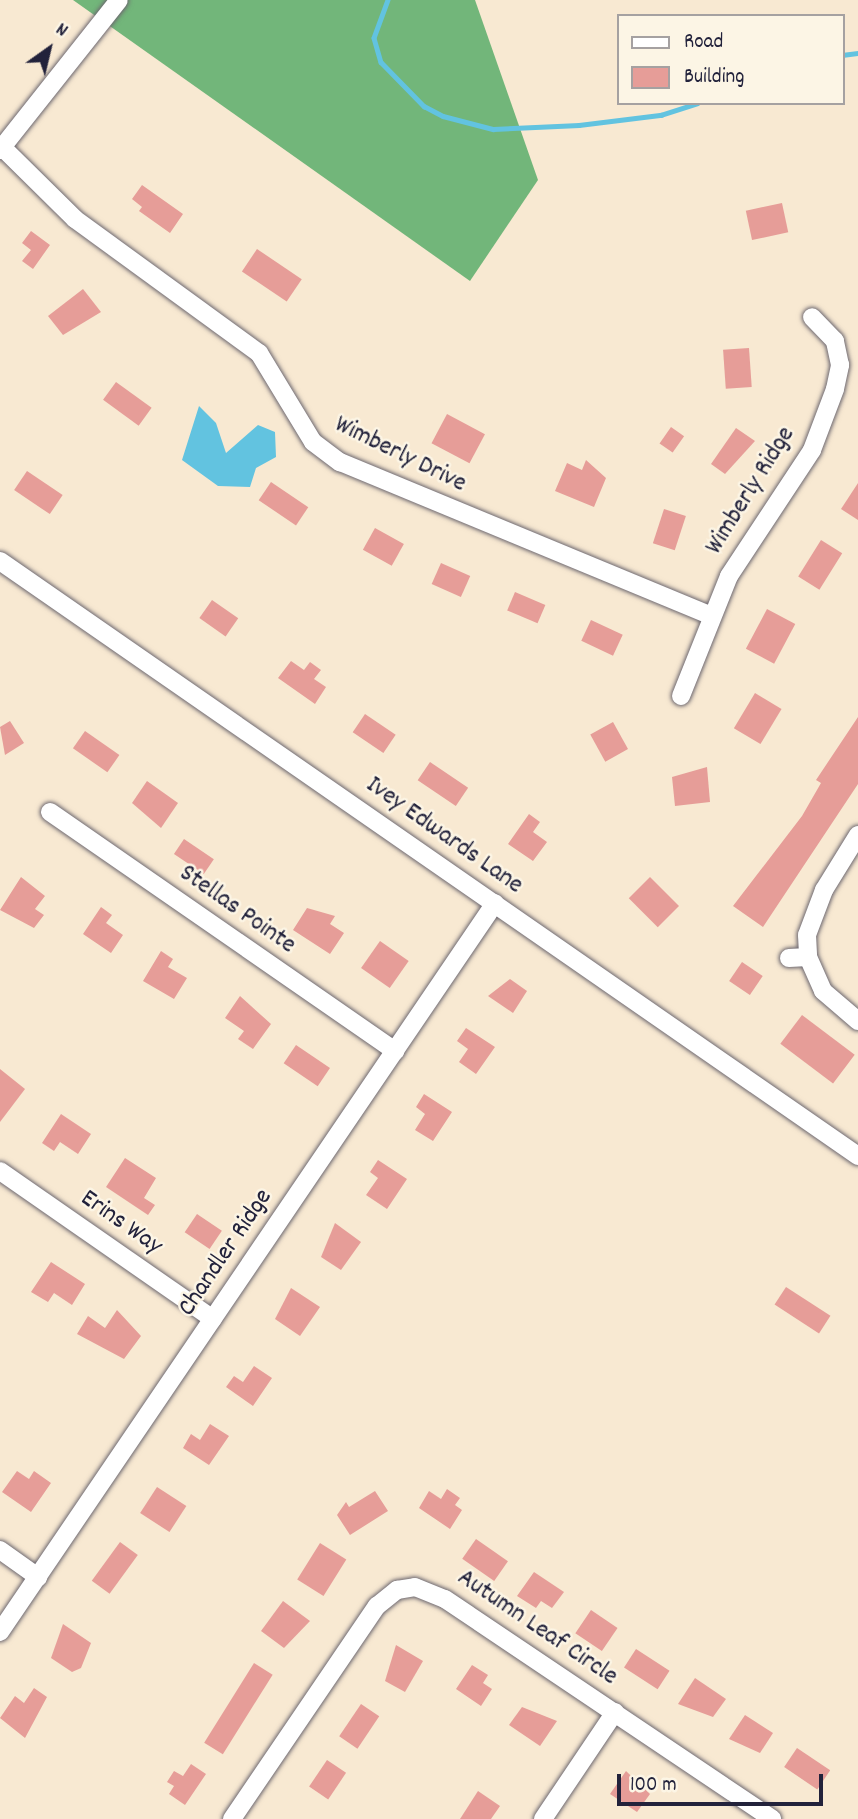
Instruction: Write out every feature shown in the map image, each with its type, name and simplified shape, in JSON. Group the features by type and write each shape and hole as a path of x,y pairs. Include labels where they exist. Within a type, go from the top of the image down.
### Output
{"street":[{"path":"1,147 119,0"},
{"name":"Wimberly Drive","path":"1,147 75,219 259,353 313,442 340,462 711,616"},
{"name":"Wimberly Ridge","path":"681,696 711,616 749,542 812,450 835,389 840,365 835,341 812,317"},
{"name":"Ivey Edwards Lane","path":"0,561 856,1150"},
{"name":"Stellas Pointe","path":"50,812 395,1051"},
{"path":"858,835 824,890 807,935 808,957 823,991 858,1021"},
{"name":"Chandler Ridge","path":"0,1632 495,903"},
{"path":"789,958 808,957"},
{"name":"Erins Way","path":"0,1171 213,1319"},
{"path":"0,1550 38,1577"},
{"name":"Autumn Leaf Circle","path":"232,1819 371,1613 407,1587 434,1591 772,1819"},
{"path":"543,1819 615,1712"}],"green space":[{"path":"73,0 475,0 538,180 470,281"}],"water":[{"path":"199,406 216,423 226,453 258,425 275,432 276,457 256,468 250,487 218,486 182,460"}],"building":[{"path":"142,185 183,214 170,233 139,211 142,207 132,199"},
{"path":"782,203 788,232 752,240 746,211"},
{"path":"31,231 50,245 33,269 22,261 31,250 22,243"},
{"path":"257,249 302,279 287,302 242,271"},
{"path":"83,289 101,312 63,335 48,316"},
{"path":"749,348 752,387 726,389 723,350"},
{"path":"116,382 152,408 139,426 103,400"},
{"path":"447,414 485,434 469,463 432,443"},
{"path":"671,427 684,436 673,453 660,443"},
{"path":"736,428 755,441 725,474 711,464"},
{"path":"586,460 606,478 594,507 555,491 567,463 582,470"},
{"path":"27,471 63,495 50,514 14,490"},
{"path":"271,482 308,507 296,525 259,500"},
{"path":"858,483 858,520 841,509"},
{"path":"664,509 686,516 675,550 653,543"},
{"path":"375,528 404,544 392,566 363,550"},
{"path":"821,540 842,553 819,590 798,576"},
{"path":"441,563 470,576 461,597 432,584"},
{"path":"515,592 545,605 538,623 507,610"},
{"path":"212,600 238,618 226,636 199,618"},
{"path":"767,609 795,624 774,664 746,649"},
{"path":"591,620 623,635 613,656 581,641"},
{"path":"291,661 304,670 310,662 321,670 314,679 326,687 315,704 278,678"},
{"path":"755,693 782,709 760,744 734,728"},
{"path":"365,714 396,735 383,753 353,732"},
{"path":"858,717 858,784 763,927 733,906 802,816 821,783 816,780"},
{"path":"10,721 24,743 5,755 0,727"},
{"path":"613,722 628,749 605,762 590,735"},
{"path":"85,731 119,755 107,772 73,748"},
{"path":"430,762 468,788 456,806 418,780"},
{"path":"707,767 710,802 675,806 672,777"},
{"path":"147,781 178,803 161,828 132,803"},
{"path":"529,814 540,822 533,832 547,842 533,861 508,844"},
{"path":"184,839 214,859 204,874 174,854"},
{"path":"21,877 45,896 35,909 44,915 34,928 0,910"},
{"path":"650,877 679,906 658,927 629,898"},
{"path":"101,907 112,915 106,923 123,935 111,953 83,934"},
{"path":"307,908 335,916 330,924 344,933 330,954 293,930"},
{"path":"380,941 409,961 390,988 361,968"},
{"path":"161,951 173,959 168,967 187,978 174,999 143,981"},
{"path":"742,962 763,976 750,995 729,981"},
{"path":"510,979 527,991 513,1013 488,996"},
{"path":"240,996 271,1024 253,1049 238,1039 244,1031 225,1018"},
{"path":"802,1015 855,1055 833,1083 780,1044"},
{"path":"466,1028 495,1047 476,1074 459,1062 468,1049 457,1041"},
{"path":"296,1045 330,1068 318,1086 284,1063"},
{"path":"0,1069 25,1089 0,1122"},
{"path":"424,1094 452,1112 433,1141 415,1130 425,1114 416,1107"},
{"path":"61,1114 91,1134 78,1154 60,1142 54,1151 42,1143"},
{"path":"125,1158 156,1178 144,1198 155,1205 148,1215 106,1187"},
{"path":"378,1160 407,1179 387,1209 366,1195 378,1178 370,1172"},
{"path":"197,1214 222,1231 210,1249 185,1232"},
{"path":"335,1223 361,1242 341,1270 321,1257"},
{"path":"51,1262 85,1284 72,1305 54,1293 48,1302 31,1292"},
{"path":"786,1287 830,1316 819,1333 775,1305"},
{"path":"291,1288 320,1307 300,1336 275,1319"},
{"path":"117,1310 141,1336 124,1359 77,1334 88,1316 105,1328"},
{"path":"254,1366 272,1378 253,1406 226,1387 234,1376 243,1382"},
{"path":"210,1424 229,1436 209,1465 183,1448 191,1434 200,1440"},
{"path":"17,1471 29,1479 34,1471 51,1483 31,1512 2,1492"},
{"path":"157,1487 186,1506 169,1532 140,1513"},
{"path":"447,1489 460,1498 455,1505 462,1510 450,1529 419,1508 429,1491 441,1499"},
{"path":"375,1491 388,1511 350,1535 337,1515 346,1502 349,1507"},
{"path":"476,1539 508,1561 494,1581 462,1559"},
{"path":"120,1542 138,1555 110,1594 92,1581"},
{"path":"320,1543 346,1559 324,1596 297,1579"},
{"path":"534,1572 564,1592 552,1608 541,1601 536,1608 517,1596"},
{"path":"283,1601 310,1621 284,1648 261,1631"},
{"path":"591,1610 618,1628 602,1651 575,1633"},
{"path":"63,1624 91,1643 81,1668 72,1672 51,1658"},
{"path":"396,1645 423,1661 405,1692 385,1681"},
{"path":"636,1649 670,1671 658,1689 624,1667"},
{"path":"254,1663 273,1675 223,1754 204,1743"},
{"path":"472,1665 488,1675 483,1683 492,1689 481,1706 456,1689"},
{"path":"695,1678 726,1699 713,1717 678,1704"},
{"path":"34,1688 47,1697 25,1738 0,1718 15,1696 24,1703"},
{"path":"361,1704 379,1716 357,1749 339,1736"},
{"path":"522,1707 557,1721 540,1746 509,1725"},
{"path":"745,1715 773,1733 760,1753 729,1739"},
{"path":"797,1748 830,1770 817,1789 784,1767"},
{"path":"327,1760 346,1773 328,1799 309,1787"},
{"path":"191,1764 206,1774 185,1805 169,1794 174,1786 167,1782 174,1771 183,1776"},
{"path":"626,1771 650,1794 637,1812 610,1794"},
{"path":"478,1791 500,1806 491,1819 460,1819"}],"waterway":[{"path":"388,0 374,38 381,62 424,106 443,116 493,129 579,125 661,115 691,105"},
{"path":"844,55 858,53"}]}
